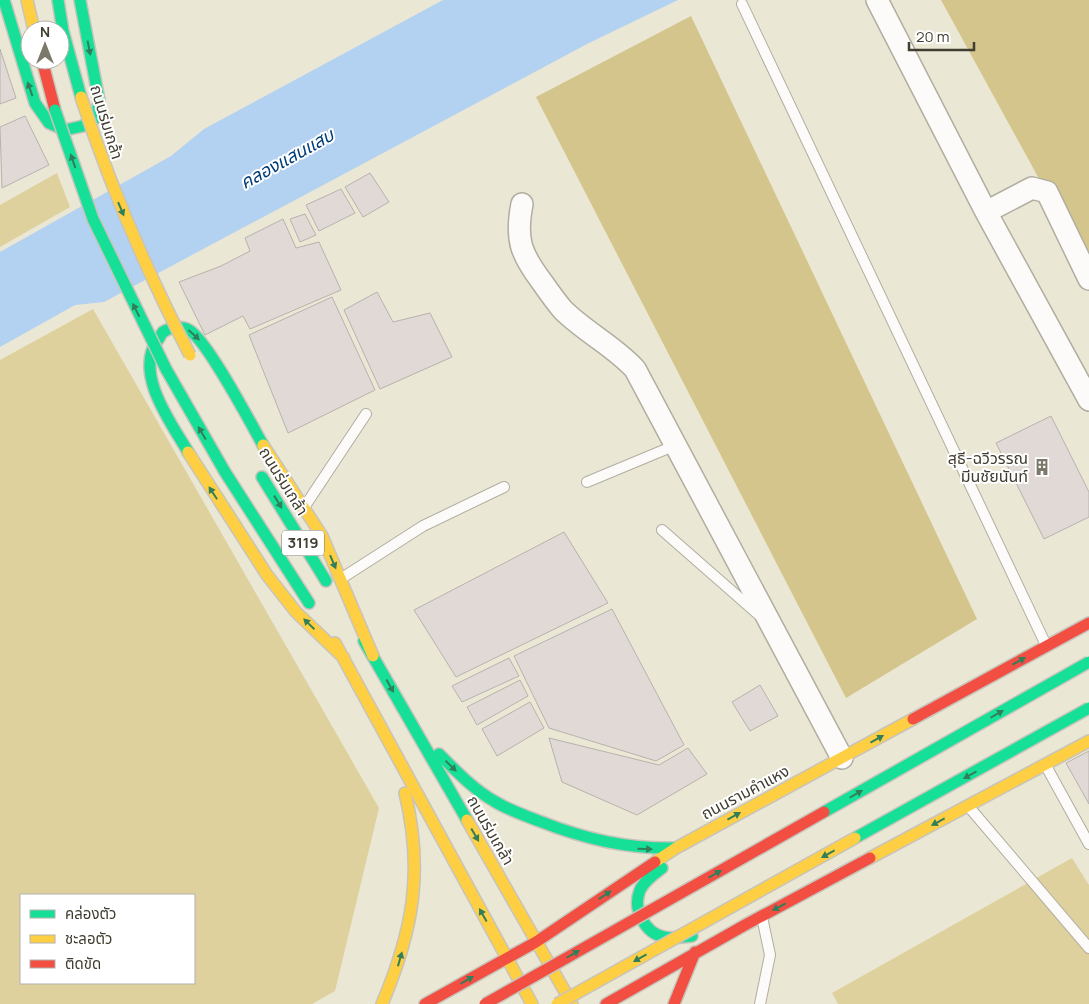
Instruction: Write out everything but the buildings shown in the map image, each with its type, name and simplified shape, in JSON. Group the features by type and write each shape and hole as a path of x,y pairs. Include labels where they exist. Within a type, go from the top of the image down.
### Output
{"main road":[{"path":"4,0 35,103 49,124 65,130 83,126 97,117 99,100 80,0"},
{"path":"26,0 31,20"},
{"name":"ถนนร่มเกล้า","path":"58,0 63,32 103,166 164,308 192,359"},
{"name":"3119","path":"45,70 56,110 93,219 166,369 221,464 344,658 532,1004"},
{"path":"344,658 296,612 268,575 211,490 164,411 154,388 148,365 152,348 163,332 178,327 189,330 204,345 267,452 322,536 373,656"},
{"name":"ถนนร่มเกล้า","path":"255,466 373,656 572,1004"},
{"name":"ถนนรามคำแหง","path":"425,1004 536,942 676,848 1089,623"},
{"path":"485,1004 1089,662"},
{"path":"558,1004 1089,708"},
{"path":"416,732 488,798 517,813 589,841 644,850 676,848"},
{"path":"606,1004 695,952 1089,741"},
{"path":"382,1004 397,970 407,936 417,859 412,820 390,744"},
{"path":"714,827 648,880 639,892 638,913 648,928 662,937 680,938 745,925"},
{"path":"674,1004 695,952"}],"street":[{"path":"877,0 986,212 1089,400"},
{"path":"986,212 1032,188 1046,192 1089,279"},
{"path":"522,204 518,222 519,240 525,259 564,311 624,357 635,369 842,758"}],"lane":[{"path":"742,4 1046,646"},
{"path":"304,507 366,414"},
{"path":"587,482 676,445"},
{"path":"341,579 423,526 459,507 504,487"},
{"path":"662,530 771,625"},
{"path":"1046,765 1089,844"},
{"path":"968,806 1089,948"},
{"path":"760,1004 770,955 762,916"}],"shaded area":[{"path":"941,0 1089,0 1089,270"},
{"path":"691,16 977,619 846,698 536,97"},
{"path":"57,173 70,207 0,247 0,205"},
{"path":"93,309 379,808 335,991 312,1004 0,1004 0,360"},
{"path":"1072,858 1089,885 1089,1004 838,1004 832,993"}],"water":[{"name":"คลองแสนแสบ","path":"443,0 678,0 587,44 104,302 75,305 0,347 0,252 171,156 204,129"}],"traffic: fast":[{"path":"4,0 35,103 49,123 65,130 83,126 97,117 99,100 80,0"},
{"path":"58,0 63,31 81,97"},
{"path":"55,110 93,219 166,369"},
{"path":"188,452 158,398 152,383 150,368 151,354 157,341 163,332 176,328 189,330 206,349 228,383 263,445"},
{"path":"166,369 225,472 309,603"},
{"path":"262,477 326,581"},
{"path":"364,641 467,820"},
{"path":"824,812 1089,662"},
{"path":"855,838 1089,708"},
{"path":"439,754 479,791 510,810 573,833 606,842 640,847 676,848"},
{"path":"662,868 640,890 638,905 642,919 651,931 657,935 674,938 692,936"}],"traffic: slow":[{"path":"27,0 32,20"},
{"path":"81,97 104,163 130,228 190,355"},
{"path":"263,445 322,536 373,656"},
{"path":"188,452 267,575 296,612 344,658"},
{"path":"335,643 532,1004"},
{"path":"655,862 676,848 913,719"},
{"path":"870,858 1089,741"},
{"path":"382,1004 401,951 408,926 412,900 414,849 405,793"},
{"path":"467,820 572,1004"},
{"path":"557,1004 855,838"}],"traffic: jam":[{"path":"45,70 55,110"},
{"path":"913,719 1089,623"},
{"path":"485,1004 824,812"},
{"path":"606,1004 745,925 870,858"},
{"path":"425,1004 536,942 655,862"},
{"path":"674,1004 695,952"}],"place":[{"name":"สุธี-ฉวีวรรณ มีนชัยนันท์","path":"1042,467"}]}
